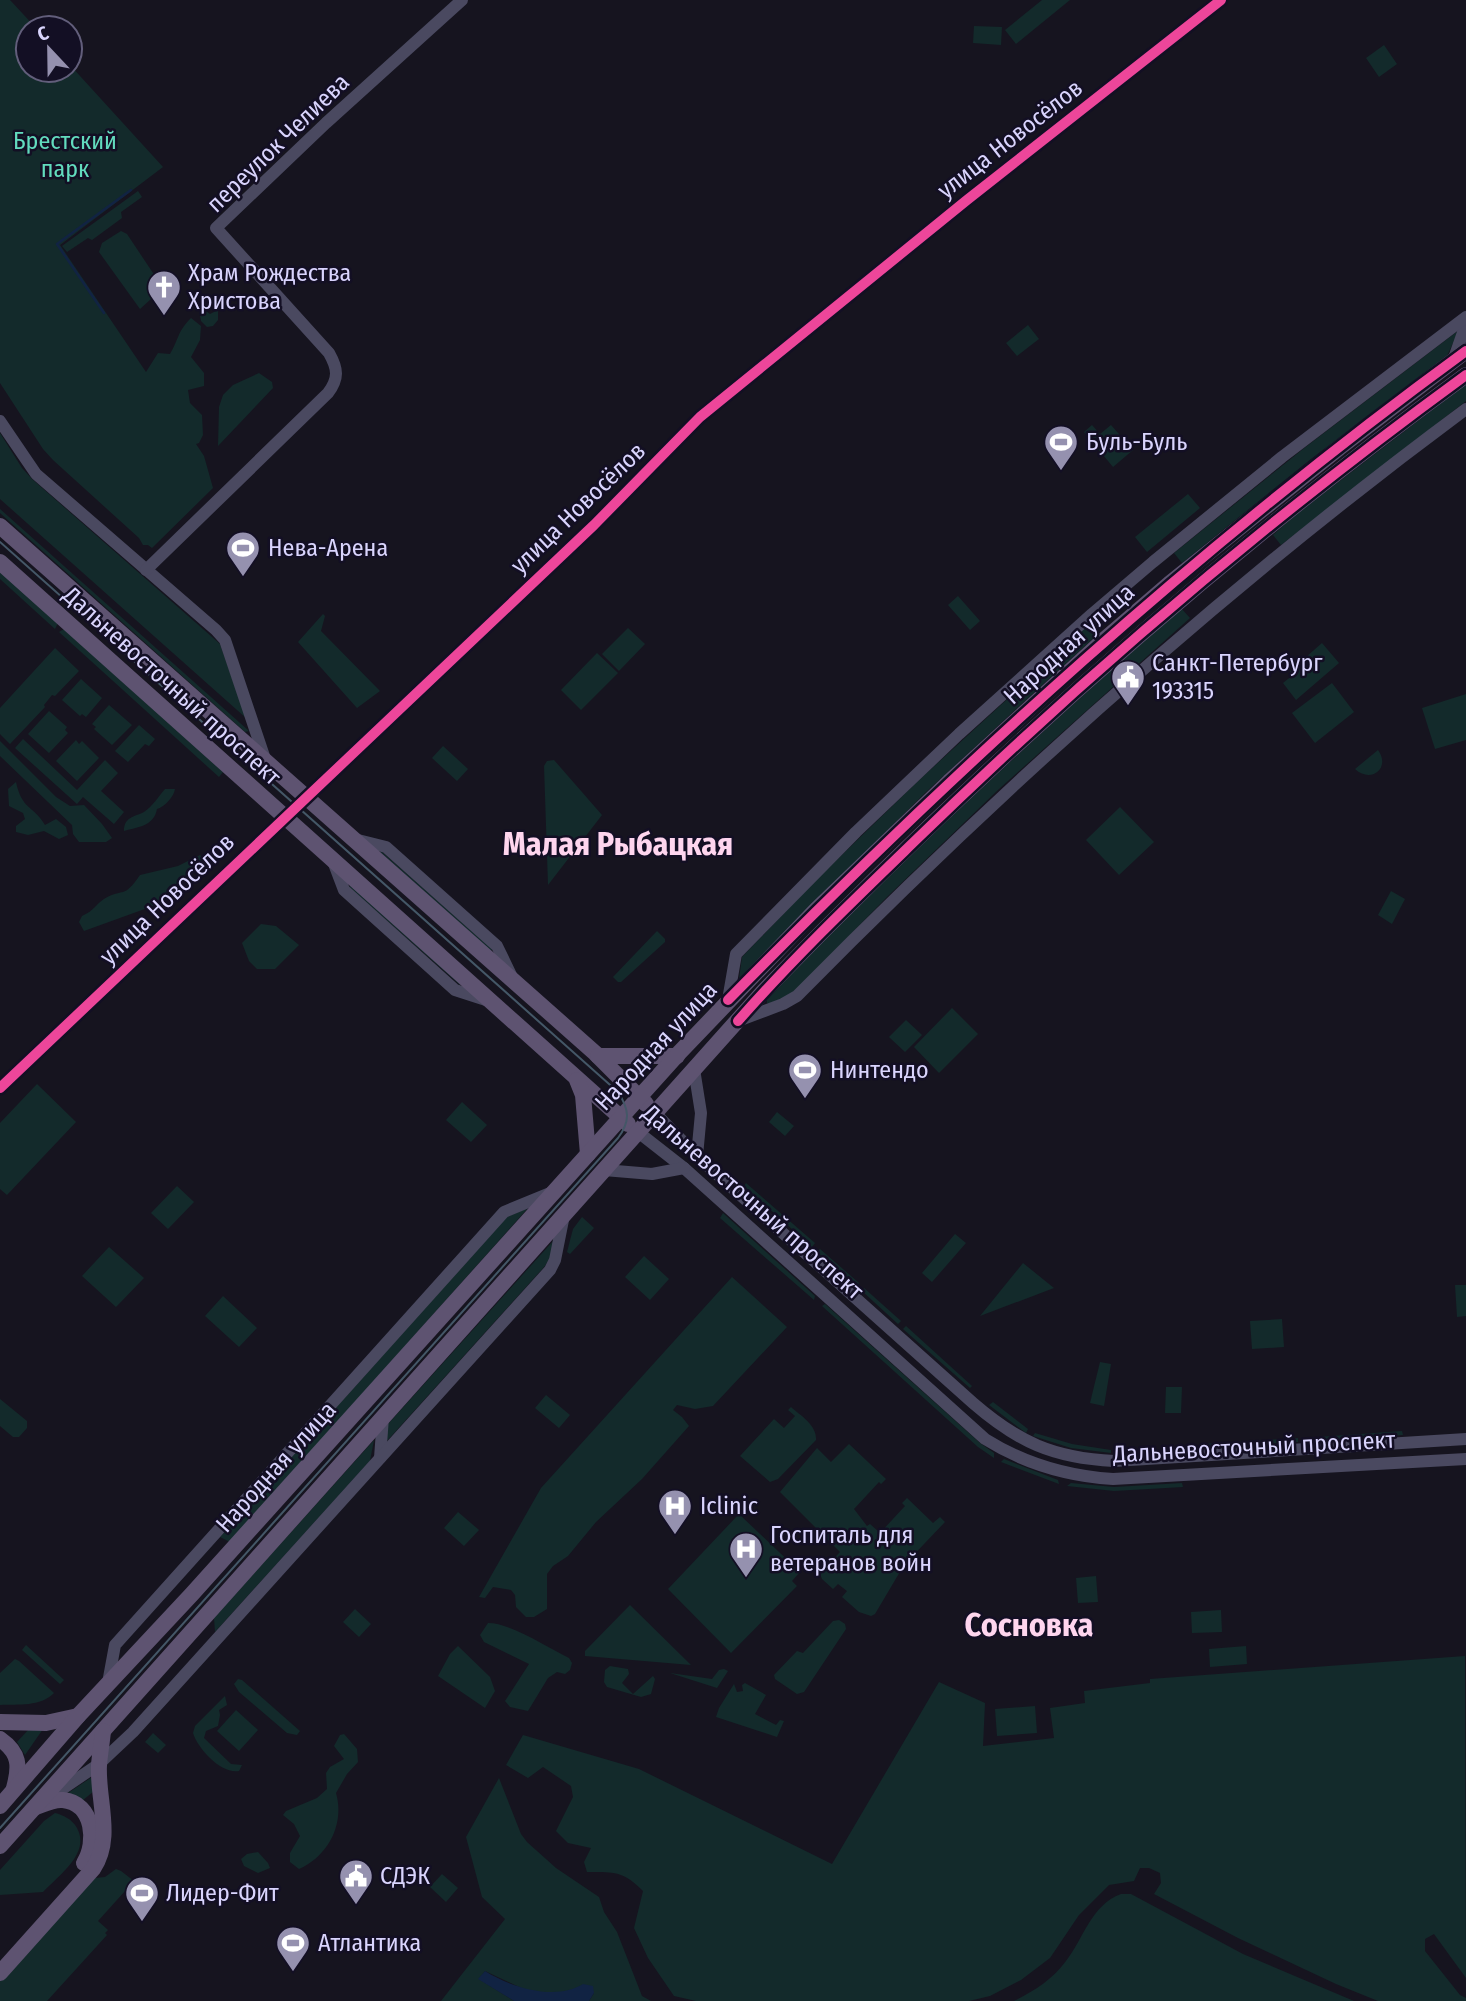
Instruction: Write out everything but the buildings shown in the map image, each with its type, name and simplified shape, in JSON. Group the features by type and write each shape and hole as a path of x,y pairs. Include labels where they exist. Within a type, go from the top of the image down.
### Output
{"main road":[{"name":"Народная улица","path":"0,1806 78,1716 201,1584 728,1000 816,910 949,782 1169,584 1460,356"},
{"name":"Народная улица","path":"0,1846 694,1069 829,924 960,796 1059,706 1228,560 1466,375"},
{"name":"Дальневосточный проспект","path":"0,526 598,1056 655,1113"},
{"name":"Дальневосточный проспект","path":"0,562 638,1132"},
{"path":"598,1056 677,1056"},
{"path":"577,1080 583,1095 589,1154"},
{"path":"0,1722 46,1723 78,1716"},
{"path":"0,1973 98,1862 104,1846 99,1765 103,1731"},
{"path":"0,1740 9,1746 18,1759 19,1771 13,1791"},
{"path":"0,1958 85,1863 92,1847 92,1829 88,1819 74,1804 63,1800 34,1807"}],"street":[{"name":"переулок Челиева","path":"146,570 328,393 335,383 337,373 329,353 216,228 326,123 462,0"},
{"name":"улица Новосёлов","path":"0,1088 594,524 700,417 1221,0"},
{"path":"728,1000 736,954 930,762 1153,562 1282,457 1466,317"},
{"path":"1460,356 1466,324"},
{"path":"738,1021 797,996 892,900 1023,776 1173,641 1273,559 1466,409"},
{"name":"Дальневосточный проспект","path":"0,421 36,474 225,640 266,763"},
{"path":"694,1069 701,1113 697,1156"},
{"name":"Дальневосточный проспект","path":"655,1113 697,1156 997,1424 1026,1441 1088,1460 1114,1461 1466,1439"},
{"name":"Дальневосточный проспект","path":"638,1132 684,1168 985,1439 1018,1458 1065,1474 1113,1479 1466,1459"},
{"path":"604,1170 652,1174 684,1168"},
{"path":"108,1683 115,1644 504,1212 554,1192"},
{"path":"34,1807 99,1765 133,1732 550,1270 555,1260 565,1214"},
{"path":"380,1458 383,1418"}],"green space":[{"name":"Брестский парк","path":"0,0 10,0 23,14 14,14 14,84 84,84 84,80 163,167 60,245 146,372 158,353 170,354 191,318 201,326 200,340 191,357 204,373 204,386 188,390 190,403 202,415 203,435 196,444 204,456 213,488 152,548 143,545 139,538 43,449 0,383"},
{"path":"1042,0 1070,0 1016,44 1005,30"},
{"path":"974,26 1002,27 1001,45 973,43"},
{"path":"1384,45 1397,64 1379,77 1366,58"},
{"path":"138,191 142,197 121,212 122,218 92,240 88,238 67,252 62,246"},
{"path":"121,231 127,234 163,288 140,309 99,252 102,243"},
{"path":"198,305 210,314 218,310 218,320 213,326 207,327 201,321"},
{"path":"1028,325 1039,339 1017,356 1006,343"},
{"path":"1459,330 1447,356 1311,459 1182,563 1174,553 1303,449"},
{"path":"259,373 272,382 273,388 218,446 219,407 223,395 233,385"},
{"path":"1466,384 1466,401 1281,545 1273,535 1293,517"},
{"path":"1092,425 1100,434 1111,425 1133,450 1113,467 1084,432"},
{"path":"0,433 32,479 220,644 246,718 0,499"},
{"path":"1188,494 1200,508 1147,552 1135,537"},
{"path":"0,509 249,731 245,732 0,513"},
{"path":"0,571 58,623 55,629 0,579"},
{"path":"958,596 980,621 970,630 948,605"},
{"path":"1181,608 1190,618 999,789 792,994 767,1003 767,997 919,847"},
{"path":"323,614 325,616 321,631 380,691 357,708 298,642"},
{"path":"1089,624 1098,634 926,792 739,979 742,957 813,883 917,782"},
{"path":"628,628 645,644 619,671 602,654"},
{"path":"64,629 223,772 219,777 59,632"},
{"path":"1322,643 1339,663 1296,700 1283,683 1293,675 1290,671"},
{"path":"55,648 79,671 55,696 52,695 45,707 10,744 0,734 0,708"},
{"path":"597,653 618,673 581,710 561,690"},
{"path":"81,679 102,698 86,717 82,714 80,716 62,700"},
{"path":"1332,683 1354,712 1315,743 1292,713"},
{"path":"1466,694 1466,740 1435,749 1422,708"},
{"path":"109,705 132,725 112,745 92,724"},
{"path":"49,711 67,727 65,730 68,733 49,753 28,734"},
{"path":"139,725 155,739 149,746 145,744 128,762 115,751"},
{"path":"23,739 77,790 105,760 118,773 101,791 124,812 114,824 83,797 77,804 15,748"},
{"path":"76,740 79,744 82,741 99,758 77,781 56,761"},
{"path":"0,741 56,797 70,806 84,805 112,838 106,842 79,842 73,834 72,825 0,756"},
{"path":"443,746 468,769 457,781 432,758"},
{"path":"1378,750 1382,763 1377,772 1367,775 1355,769"},
{"path":"554,760 602,815 548,885 544,766 547,761"},
{"path":"16,782 21,798 45,825 56,819 66,827 68,835 59,839 44,831 28,835 16,832 16,826 25,819 23,813 9,806 8,789"},
{"path":"165,789 175,789 168,801 157,809 153,819 145,825 124,831 128,820 147,810"},
{"path":"1120,807 1154,842 1119,875 1086,840"},
{"path":"380,852 492,949 491,951"},
{"path":"200,855 204,859 153,906 84,931 79,922 82,916 104,899 126,890 140,875 178,866"},
{"path":"351,885 460,984 460,985 349,887"},
{"path":"1391,891 1405,899 1392,924 1378,915"},
{"path":"261,924 276,926 299,945 275,969 257,969 249,961 242,943"},
{"path":"657,931 665,942 618,982 613,977"},
{"path":"952,1008 978,1034 939,1073 914,1047"},
{"path":"906,1020 922,1035 905,1052 889,1037"},
{"path":"37,1084 76,1122 7,1195 0,1189 0,1123"},
{"path":"462,1102 487,1125 471,1142 446,1120"},
{"path":"777,1112 794,1126 785,1136 769,1122"},
{"path":"746,1183 815,1243 812,1247 744,1186"},
{"path":"177,1186 194,1202 168,1229 151,1213"},
{"path":"528,1208 230,1542 220,1537 507,1217"},
{"path":"723,1213 815,1296 814,1300 720,1218"},
{"path":"582,1217 594,1228 570,1254 567,1252 573,1229"},
{"path":"955,1234 966,1243 932,1282 922,1273"},
{"path":"554,1240 550,1258 545,1266 386,1442 388,1424"},
{"path":"109,1247 144,1278 116,1307 82,1276"},
{"path":"820,1249 859,1283 856,1287 817,1252"},
{"path":"644,1256 669,1279 650,1300 625,1277"},
{"path":"1023,1263 1054,1288 980,1316"},
{"path":"732,1277 787,1327 713,1406 695,1409 677,1405 673,1410 689,1426 642,1479 596,1522 568,1556 553,1566 547,1574 547,1609 534,1617 526,1617 516,1607 515,1595 511,1590 493,1587 485,1598 479,1597 541,1488"},
{"path":"1455,1285 1466,1285 1466,1316 1457,1317"},
{"path":"864,1288 901,1321 898,1324 862,1291"},
{"path":"223,1296 257,1328 239,1347 205,1316"},
{"path":"825,1304 994,1453 994,1458 978,1447 822,1306"},
{"path":"1282,1319 1284,1347 1252,1349 1250,1321"},
{"path":"906,1326 972,1386 970,1388 903,1329"},
{"path":"1100,1362 1111,1364 1104,1406 1090,1403"},
{"path":"1166,1387 1182,1387 1181,1413 1165,1413"},
{"path":"546,1395 570,1415 559,1428 535,1408"},
{"path":"0,1399 27,1421 27,1428 19,1437 13,1437 0,1426"},
{"path":"993,1402 1028,1429 1026,1433 989,1405"},
{"path":"791,1407 811,1425 816,1440 778,1479 770,1482 740,1456 774,1419 784,1428 795,1416 788,1410"},
{"path":"1402,1431 1403,1435 1304,1442 1304,1438"},
{"path":"1035,1433 1072,1444 1111,1450 1111,1453 1071,1448 1033,1436"},
{"path":"1298,1438 1298,1442 1202,1448 1202,1444"},
{"path":"374,1440 370,1461 215,1632 214,1618"},
{"path":"849,1444 886,1479 881,1484 879,1482 854,1509 867,1526 870,1524 880,1533 905,1506 902,1503 907,1498 933,1523 940,1517 945,1522 904,1565 875,1614 871,1616 859,1612 842,1597 847,1591 838,1584 833,1589 822,1579 822,1571 840,1552 780,1492 817,1448 831,1462"},
{"path":"1004,1459 1058,1480 1059,1484 1001,1462"},
{"path":"1071,1483 1114,1487 1182,1483 1183,1487 1114,1491 1067,1486"},
{"path":"458,1512 479,1530 464,1546 444,1528"},
{"path":"739,1514 800,1572 792,1581 797,1586 731,1653 668,1589"},
{"path":"1096,1576 1098,1602 1078,1603 1076,1578"},
{"path":"630,1605 691,1665 585,1656 585,1651"},
{"path":"355,1609 371,1624 359,1637 343,1622"},
{"path":"1221,1610 1222,1632 1192,1633 1191,1612"},
{"path":"839,1620 845,1624 846,1629 804,1692 797,1694 775,1679 774,1675 797,1651 803,1653 833,1621"},
{"path":"488,1623 518,1631 569,1658 572,1663 565,1674 557,1672 548,1678 528,1711 510,1707 505,1701 529,1664 484,1642 480,1635"},
{"path":"26,1645 64,1680 60,1684 22,1650"},
{"path":"458,1646 490,1677 495,1691 485,1708 438,1676 450,1654"},
{"path":"1246,1646 1247,1664 1210,1667 1209,1649"},
{"path":"1465,1656 1466,1978 1434,1934 1425,1939 1425,1951 1466,2001 1378,2001 1336,1984 1238,1938 1154,1894 1161,1883 1160,1873 1149,1868 1140,1868 1134,1881 1109,1885 1079,1915 1050,1958 1021,1980 990,1996 969,2001 696,2001 674,1996 648,1958 634,1928 643,1891 624,1876 587,1872 584,1862 591,1848 568,1843 556,1831 573,1797 571,1786 543,1767 528,1778 506,1765 523,1735 639,1769 832,1864 939,1682 985,1703 983,1746 1054,1738 1050,1708 1085,1703 1084,1691 1150,1683 1150,1679"},
{"path":"15,1659 54,1693 36,1703 0,1705 0,1673"},
{"path":"610,1666 628,1669 629,1674 622,1683 633,1694 653,1676 655,1679 651,1694 641,1697 607,1687 604,1682 605,1670"},
{"path":"719,1670 728,1671 717,1688 670,1673 712,1679"},
{"path":"238,1679 300,1731 297,1735 287,1733 239,1692 234,1684"},
{"path":"745,1683 766,1695 755,1714 776,1725 780,1720 784,1721 777,1737 716,1717 734,1684 737,1692 743,1691 742,1685"},
{"path":"225,1696 227,1705 219,1710 218,1726 206,1731 204,1738 231,1764 242,1765 239,1771 218,1765 200,1746 193,1733 195,1726"},
{"path":"1035,1706 1037,1733 997,1736 995,1709"},
{"path":"236,1710 258,1730 239,1751 217,1731"},
{"path":"29,1729 43,1729 25,1755 17,1742"},
{"path":"153,1733 166,1745 158,1753 145,1742"},
{"path":"344,1734 357,1749 358,1762 336,1793 338,1816 332,1838 318,1856 299,1869 290,1862 290,1853 300,1836 294,1824 283,1815 286,1811 317,1798 327,1789 326,1773 330,1767 344,1759 334,1746 340,1735"},
{"path":"92,1777 94,1791 82,1801 68,1793"},
{"path":"499,1778 521,1834 527,1842 556,1868 599,1897 604,1912 617,1932 642,1996 651,2001 589,2001 594,1993 576,1991 567,1996 551,1998 534,1994 485,1971 479,1979 514,2001 441,2001 505,1919 482,1897 466,1837"},
{"path":"55,1813 73,1822 77,1828 80,1846 77,1855 43,1892 0,1895 0,1870 44,1821"},
{"path":"258,1852 270,1868 258,1873 244,1866 241,1859 247,1854"},
{"path":"116,1869 134,1881 98,1921 108,1930 105,1933 107,1935 47,2001 0,2001 0,1981 95,1878 105,1877"},
{"path":"442,1874 458,1888 446,1902 430,1887"},
{"path":"1121,1894 1131,1894 1243,1954 1354,2001 1014,2001 1055,1974 1095,1914 1111,1899"}],"water":[{"path":"485,1971 508,1983 534,1990 560,1992 583,1984 593,1986 594,1993 589,2001 514,2001 478,1979"}],"waterway":[{"path":"104,313 57,244 131,190"}],"tram line":[{"path":"0,542 618,1092 627,1115 625,1126 618,1138 0,1828"}],"cycle path":[{"path":"0,1088 594,525 700,417 967,200 1221,0"},
{"path":"728,1000 903,827 1084,660 1271,501 1466,351"},
{"path":"738,1021 804,950 897,859 985,774 1117,654 1324,483 1466,375"}],"place":[{"name":"Храм Рождества Христова","path":"164,317"},
{"name":"Буль-Буль","path":"1061,472"},
{"name":"Нева-Арена","path":"243,578"},
{"name":"Санкт-Петербург 193315","path":"1128,707"},
{"name":"Нинтендо","path":"805,1100"},
{"name":"Iclinic","path":"675,1536"},
{"name":"Госпиталь для ветеранов войн","path":"746,1579"},
{"name":"СДЭК","path":"356,1906"},
{"name":"Лидер-Фит","path":"142,1923"},
{"name":"Атлантика","path":"293,1973"}],"district":[{"name":"Малая Рыбацкая","path":"618,844"},
{"name":"Сосновка","path":"1029,1625"}]}
